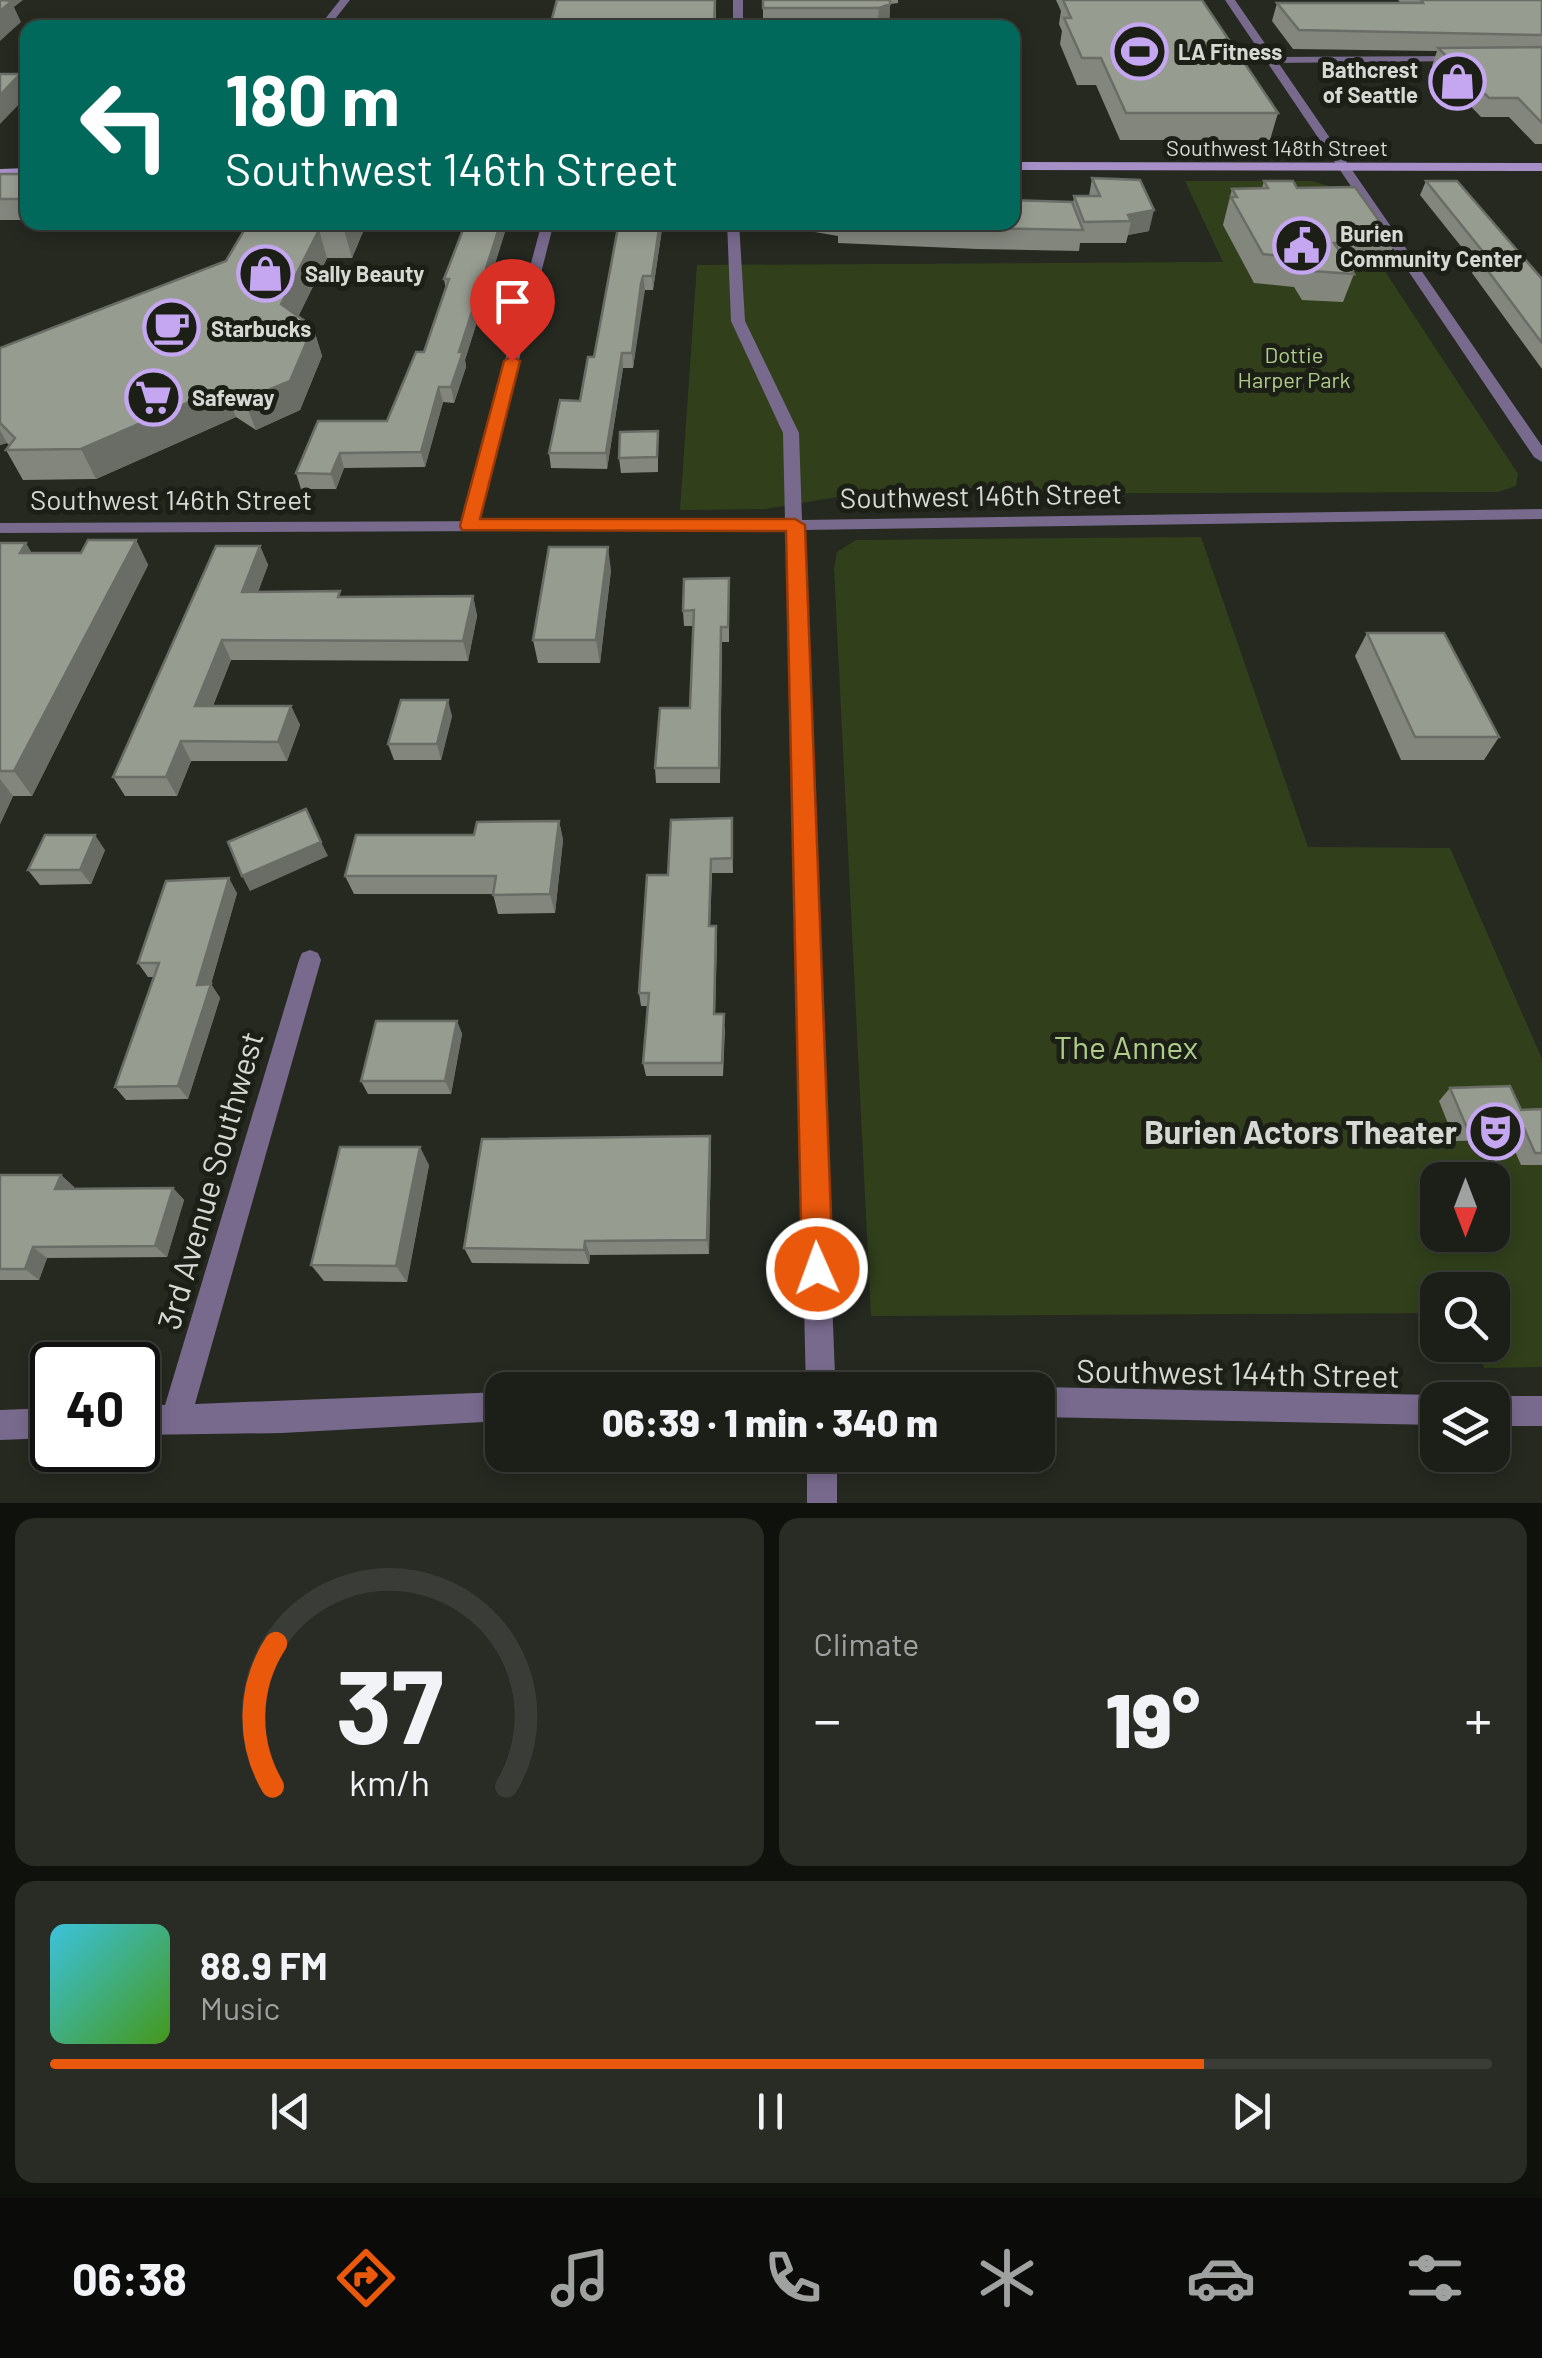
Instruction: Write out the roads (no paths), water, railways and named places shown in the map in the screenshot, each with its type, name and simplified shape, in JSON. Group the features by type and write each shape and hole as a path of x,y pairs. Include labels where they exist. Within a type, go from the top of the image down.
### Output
{"main road":[{"name":"Southwest 148th Street","path":"1020,166 1542,166"}],"street":[{"path":"329,20 345,0"},
{"path":"1230,0 1542,457"},
{"path":"1271,60 1480,59"},
{"path":"469,526 546,230"},
{"path":"733,230 738,321 791,433 820,1372"},
{"name":"Southwest 146th Street","path":"0,528 795,525 1542,514"},
{"name":"3rd Avenue Southwest","path":"176,1418 310,960"},
{"name":"Southwest 144th Street","path":"1055,1402 1420,1410"},
{"path":"160,1419 282,1418 485,1408"},
{"path":"1510,1410 1542,1411"},
{"path":"0,1425 30,1424"},
{"path":"822,1472 822,1503"}],"place":[{"name":"LA Fitness","path":"1139,51"},
{"name":"Bathcrest of Seattle","path":"1457,82"},
{"name":"Burien Community Center","path":"1301,246"},
{"name":"Sally Beauty","path":"266,273"},
{"name":"Starbucks","path":"172,328"},
{"name":"Safeway","path":"153,397"},
{"name":"Burien Actors Theater","path":"1496,1131"}],"park label":[{"name":"Dottie Harper Park","path":"1294,366"},
{"name":"The Annex","path":"1126,1046"}]}
